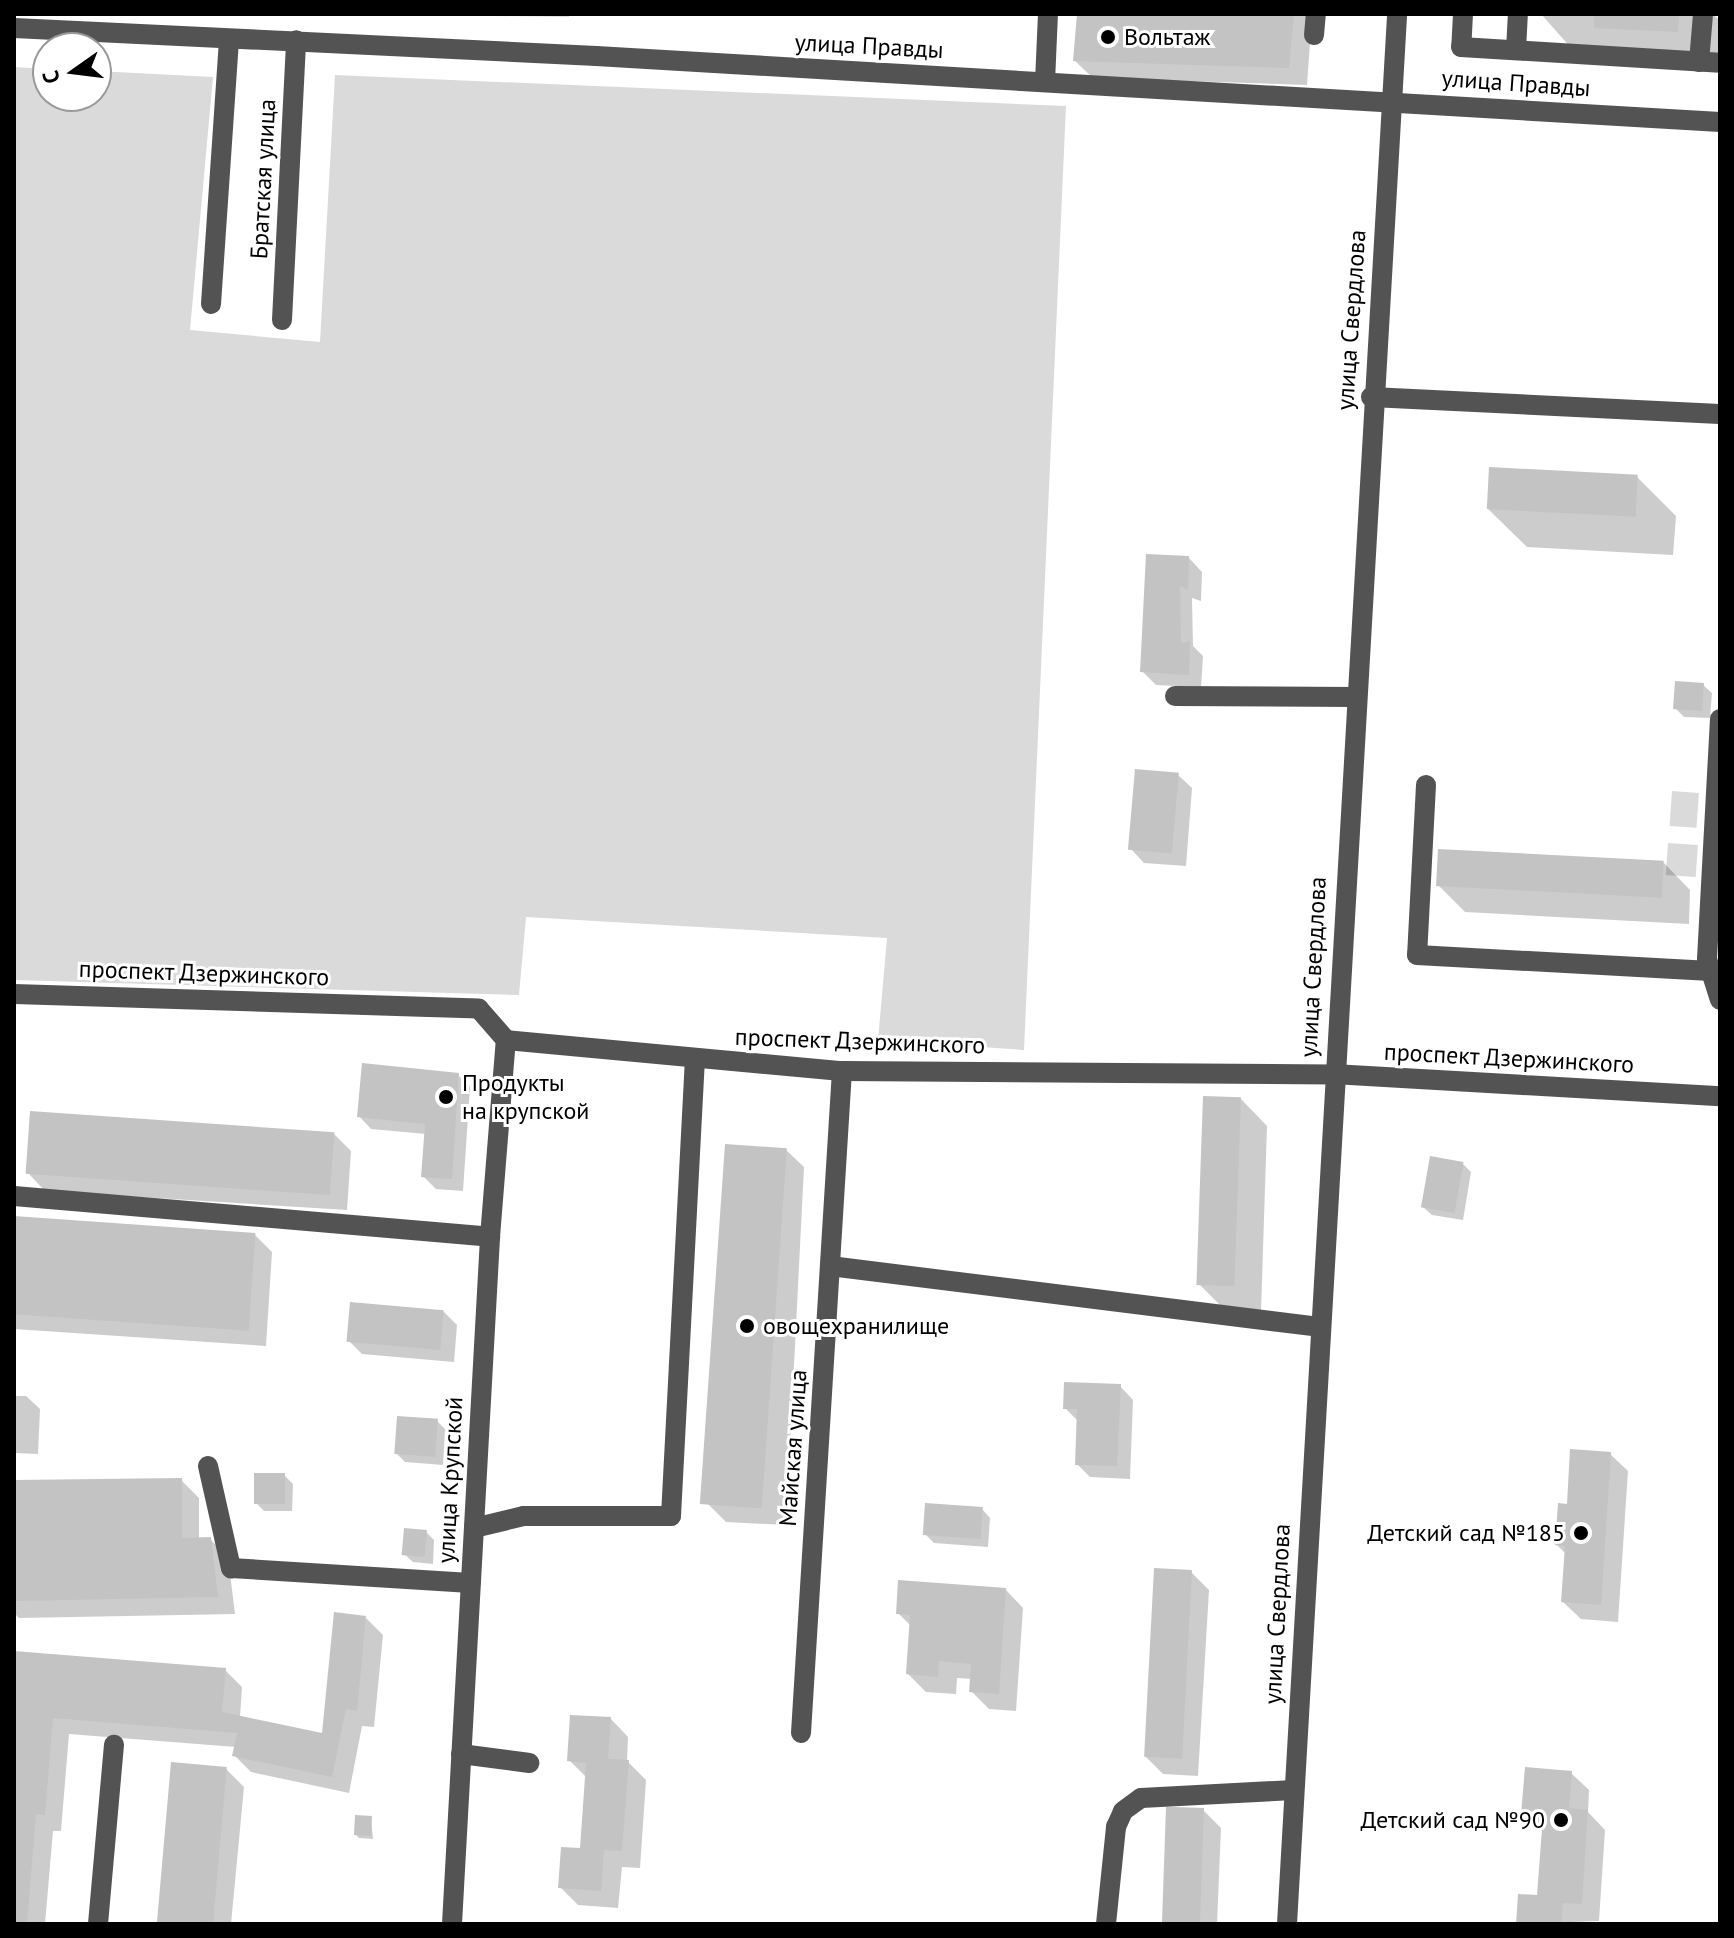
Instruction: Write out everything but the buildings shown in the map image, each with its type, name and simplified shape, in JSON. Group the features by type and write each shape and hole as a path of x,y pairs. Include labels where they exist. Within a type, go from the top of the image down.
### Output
{"street":[{"path":"1045,82 1048,14"},
{"path":"1314,35 1316,14"},
{"name":"улица Свердлова","path":"1287,1924 1371,397 1397,14"},
{"path":"1463,14 1461,47 1710,62 1703,14"},
{"path":"1516,50 1518,14"},
{"name":"улица Правды","path":"14,28 229,40 296,40 1720,122"},
{"path":"211,304 229,40"},
{"name":"Братская улица","path":"282,320 296,40"},
{"path":"1371,397 1720,414"},
{"path":"1175,696 1354,697"},
{"path":"1720,719 1707,959 1720,1000"},
{"path":"1426,785 1417,955 1711,971"},
{"name":"проспект Дзержинского","path":"14,994 479,1009 506,1040 695,1060 842,1071 1333,1074 1720,1096"},
{"name":"улица Крупской","path":"452,1924 490,1237 506,1040"},
{"path":"474,1528 524,1516 671,1516 695,1060"},
{"name":"Майская улица","path":"801,1733 842,1071"},
{"path":"14,1196 490,1237"},
{"path":"830,1266 1319,1327"},
{"path":"208,1466 231,1568 471,1583"},
{"path":"98,1924 114,1745"},
{"path":"461,1754 529,1763"},
{"path":"1106,1924 1116,1827 1123,1811 1141,1798 1294,1790"}],"shaded area":[{"path":"363,14 569,14 569,17"},
{"path":"14,67 32,68 32,112 112,112 112,72 213,77 190,330 320,342 335,75 1066,106 1024,1050 878,1040 887,938 526,917 519,995 14,980"},
{"path":"1672,791 1699,793 1696,828 1670,826"},
{"path":"1668,843 1698,845 1696,877 1666,875"}],"place":[{"name":"Вольтаж","path":"1108,37"},
{"name":"Продукты на крупской","path":"446,1097"},
{"name":"овощехранилище","path":"747,1326"},
{"name":"Детский сад №185","path":"1581,1533"},
{"name":"Детский сад №90","path":"1561,1820"}]}
